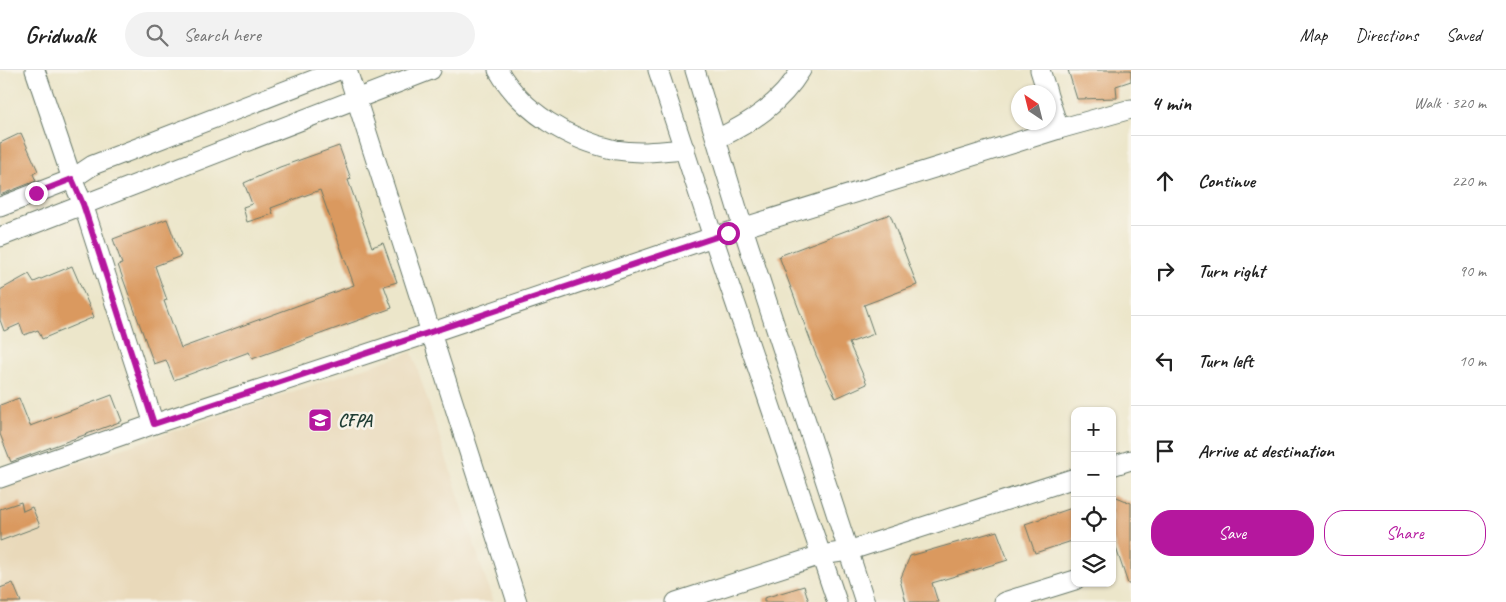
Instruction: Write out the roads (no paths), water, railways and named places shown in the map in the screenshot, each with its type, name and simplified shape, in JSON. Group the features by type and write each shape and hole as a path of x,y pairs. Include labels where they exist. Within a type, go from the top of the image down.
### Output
{"street":[{"path":"35,70 72,179 83,204 154,424"},
{"path":"0,207 72,179 93,166 339,70"},
{"path":"348,70 517,602"},
{"path":"0,237 432,70"},
{"path":"498,70 503,79 526,104 553,125 583,140 625,151 651,153 685,149"},
{"path":"658,70 838,602"},
{"path":"695,70 743,228 865,602"},
{"path":"716,139 746,125 772,105 794,81 801,70"},
{"path":"1040,70 1045,85"},
{"path":"0,478 154,424 713,237 1059,128 1131,109"},
{"path":"1056,119 1059,128"},
{"path":"1116,465 1131,460"},
{"path":"676,602 821,555 848,551 1071,479"},
{"path":"1004,602 1034,598 1071,582"}],"place":[{"name":"CFPA","path":"320,420"}]}
